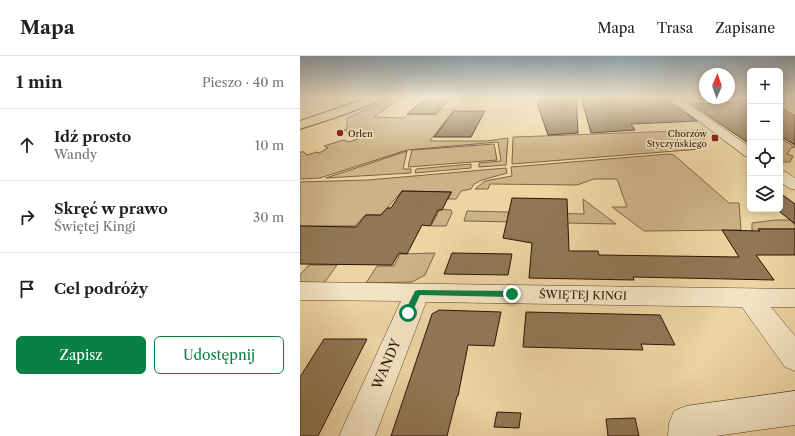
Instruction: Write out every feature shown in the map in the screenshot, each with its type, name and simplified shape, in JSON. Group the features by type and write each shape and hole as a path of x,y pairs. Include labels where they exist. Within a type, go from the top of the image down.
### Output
{"main road":[{"path":"300,125 334,115"}],"street":[{"path":"696,115 747,152"},
{"path":"783,166 795,166"},
{"path":"782,176 795,185"},
{"name":"ŚWIĘTEJ KINGI","path":"300,291 795,298"},
{"name":"WANDY","path":"356,436 408,313 418,293"},
{"path":"749,298 795,358"},
{"path":"686,436 686,423 795,408"}],"shaded area":[{"path":"354,115 377,115 374,117 404,118 407,115 451,115 430,141 486,141 508,138 506,165 479,167 479,163 501,161 498,142 407,150 320,178 300,179 300,152 304,152 307,155 317,152 319,153 328,148 324,146 343,140 349,142 358,139 353,137 361,134 344,130 347,129 347,118"},
{"path":"704,130 706,133 701,149 512,164 513,137"},
{"path":"783,140 795,147 791,148 787,154 793,156 790,162 783,162"},
{"path":"494,144 497,160 408,167 412,150"},
{"path":"407,151 403,169 411,169 411,173 326,178"},
{"path":"669,154 674,155 729,203 739,203 741,230 644,231 612,207 627,207 617,179 594,179 577,185 490,184 488,189 475,189 485,181 512,176 511,167"},
{"path":"471,164 471,168 415,173 416,169"},
{"path":"506,168 507,173 482,180 474,184 471,189 461,191 456,199 448,199 452,192 402,191 381,215 365,215 355,226 300,226 300,182 368,180"},
{"path":"583,199 616,224 464,221 467,211 584,214"},
{"path":"440,209 451,210 452,213 446,226 431,226"},
{"path":"790,220 795,225 795,229 758,229 761,233 754,233 752,230 752,223"},
{"path":"435,253 425,275 412,282 366,283 377,266 394,266 400,254"},
{"path":"309,265 337,265 324,283 300,282 300,275"}],"building":[{"path":"451,115 483,115 471,137 434,137"},
{"path":"541,115 577,115 578,133 548,135"},
{"path":"586,115 688,115 697,121 631,124 635,130 591,133"},
{"path":"707,115 747,115 747,142"},
{"path":"783,115 795,116 795,145 783,138"},
{"path":"402,191 451,192 442,210 438,210 430,226 422,225 407,254 399,253 392,265 300,264 300,226 356,227 366,215 381,215 387,208 391,208"},
{"path":"783,195 795,204 795,224 780,212 783,212"},
{"path":"512,198 567,199 569,251 598,251 599,255 739,257 722,230 760,231 758,229 795,229 795,255 756,255 774,280 633,277 634,280 529,278 532,243 503,238"},
{"path":"452,253 512,254 508,275 444,274"},
{"path":"439,310 501,312 494,346 468,345 458,396 447,436 391,436 432,314"},
{"path":"526,312 660,315 675,345 641,344 643,350 523,347"},
{"path":"324,339 367,339 318,436 300,436 300,377"},
{"path":"497,412 521,413 519,428 494,427"},
{"path":"635,418 639,436 608,436 606,419"}],"place":[{"name":"Orlen","path":"340,133"},
{"name":"Chorzów Styczyńskiego","path":"715,138"}],"route":[{"path":"408,313 418,293 512,294"}]}
